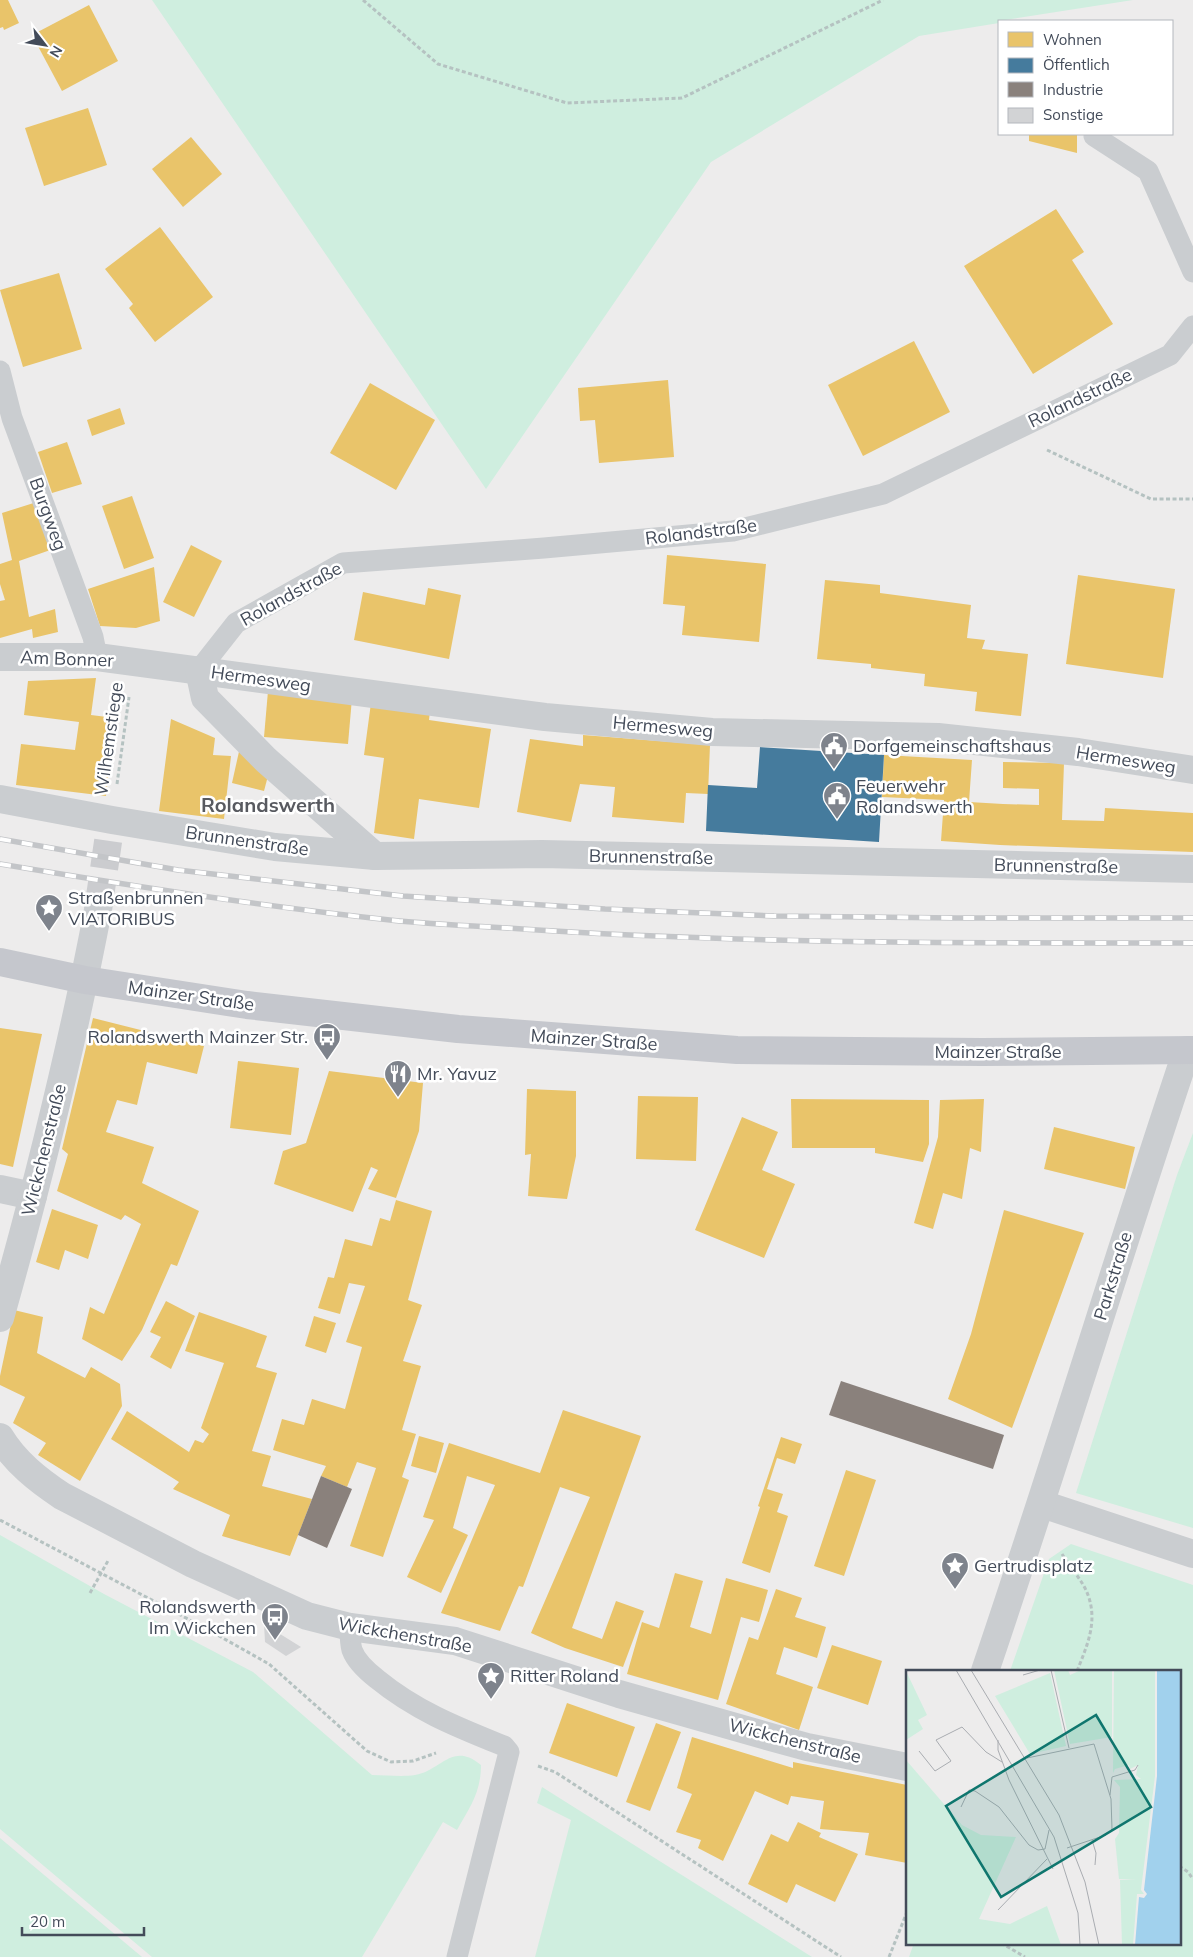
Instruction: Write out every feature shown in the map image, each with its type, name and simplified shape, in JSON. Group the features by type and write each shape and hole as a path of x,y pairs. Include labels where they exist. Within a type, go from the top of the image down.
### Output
{"main road":[{"name":"Mainzer Straße","path":"0,962 84,980 248,1005 448,1028 737,1050 982,1052 1190,1050"}],"street":[{"name":"Am Bonner","path":"0,657 97,657 134,662"},
{"name":"Hermesweg","path":"134,662 545,717 712,732 938,738 1078,752 1193,770"},
{"path":"199,670 205,698 266,760 375,856"},
{"name":"Brunnenstraße","path":"0,799 110,827 275,847 375,856 542,854 1193,869"},
{"name":"Wickchenstraße","path":"0,1318 33,1196 84,980 98,910"},
{"name":"Parkstraße","path":"1042,1504 1144,1178 1190,1050"},
{"path":"0,1189 33,1196"},
{"name":"Wickchenstraße","path":"2,1445 43,1484 62,1496 193,1564 307,1616 350,1626 462,1642 619,1694 756,1733 807,1747 906,1767"},
{"path":"985,1670 1042,1504 1193,1554"}],"lane":[{"path":"1094,136 1148,171 1193,272"},
{"name":"Rolandstraße","path":"199,670 236,623 343,563 733,531 883,494 1170,355 1193,326"},
{"name":"Burgweg","path":"0,372 12,418 93,637 97,657"},
{"path":"350,1626 352,1650 370,1673 381,1683 410,1704 441,1721 507,1748 509,1755 457,1957"}],"path":[{"path":"363,0 438,64 567,103 682,98 883,0"},
{"path":"1008,432 1152,499 1193,499"},
{"name":"Wilhemstiege","path":"110,827 134,662"},
{"path":"1077,1516 1060,1550 1088,1594 1093,1621 1089,1641 1077,1670"},
{"path":"0,1520 269,1664 367,1751 391,1762 413,1761 441,1751"},
{"path":"509,1755 555,1772 841,1957"},
{"path":"1180,1867 1188,1872 1193,1879"},
{"path":"889,1957 906,1914"},
{"path":"1003,1944 1025,1957"}],"green space":[{"path":"152,0 1133,0 998,20 998,23 919,36 711,162 486,489"},
{"path":"1193,1133 1193,1528 1076,1493 1177,1175"},
{"path":"0,1535 104,1594 253,1672 372,1775 415,1775 454,1757 462,1756 471,1758 481,1765 481,1775 477,1791 457,1830 443,1822 362,1957 152,1957 0,1829"},
{"path":"1071,1544 1193,1585 1193,1957 909,1957 914,1944 1180,1944 1180,1670 1010,1670 1049,1559"},
{"path":"542,1787 812,1957 535,1957 571,1820 537,1803"},
{"path":"0,1838 142,1957 0,1957"}],"building: Wohnen":[{"path":"0,0 8,0 19,23 4,30 3,27 0,28"},
{"path":"89,5 118,61 62,91 32,35"},
{"path":"88,108 107,165 44,186 25,128"},
{"path":"1029,135 1077,135 1077,153 1029,141"},
{"path":"191,137 222,174 183,207 152,169"},
{"path":"1056,209 1084,252 1072,260 1113,324 1033,374 964,266"},
{"path":"160,227 213,297 155,342 129,308 133,304 105,269"},
{"path":"59,273 82,349 23,367 0,290"},
{"path":"914,341 950,412 863,456 828,385"},
{"path":"668,380 674,457 599,463 595,420 580,421 578,388"},
{"path":"370,383 435,420 396,490 330,453"},
{"path":"120,408 125,424 92,436 87,420"},
{"path":"67,442 82,484 52,493 38,452"},
{"path":"132,496 154,558 124,569 102,506"},
{"path":"40,501 56,548 19,561 29,617 55,609 58,632 33,638 32,629 0,638 0,601 5,600 0,584 0,564 12,560 2,513"},
{"path":"191,545 222,561 194,617 163,602"},
{"path":"667,555 766,564 759,642 682,635 685,606 663,604"},
{"path":"154,567 160,621 136,628 100,626 88,589"},
{"path":"1078,575 1175,589 1163,678 1066,664"},
{"path":"825,580 880,585 880,593 971,605 967,638 985,640 982,649 1028,654 1021,716 975,711 977,692 924,686 925,674 871,668 871,664 817,659"},
{"path":"428,588 461,595 449,659 354,640 363,592 425,605"},
{"path":"96,678 91,715 115,718 106,796 16,785 21,744 75,750 79,722 24,715 28,681"},
{"path":"268,691 352,698 348,744 264,737"},
{"path":"371,703 430,711 429,720 491,729 479,808 419,799 414,839 374,833 384,758 364,755"},
{"path":"171,719 215,738 213,755 231,756 224,819 159,811"},
{"path":"583,735 710,745 708,794 686,793 684,823 612,817 615,787 580,784 571,822 517,812 530,739 583,746"},
{"path":"240,747 269,772 264,791 232,783"},
{"path":"884,755 972,760 969,802 1003,804 1039,805 1039,789 1003,788 1003,762 1064,763 1062,820 1104,821 1105,808 1193,813 1193,852 941,841 944,800 882,797"},
{"path":"93,1018 204,1046 197,1074 147,1062 137,1105 117,1100 106,1132 154,1147 142,1183 199,1211 177,1266 171,1264 142,1330 122,1361 82,1339 90,1307 104,1314 141,1224 125,1215 121,1220 57,1191 68,1154 62,1149"},
{"path":"0,1028 42,1034 13,1167 0,1164"},
{"path":"238,1061 299,1068 291,1135 230,1128"},
{"path":"329,1071 423,1083 419,1131 396,1198 368,1189 378,1170 371,1167 353,1212 274,1184 283,1151 306,1143"},
{"path":"527,1089 576,1091 576,1156 567,1199 528,1196 531,1154 525,1155"},
{"path":"638,1096 698,1097 696,1161 636,1159"},
{"path":"791,1099 929,1100 929,1144 923,1162 875,1153 875,1148 792,1148"},
{"path":"984,1099 981,1152 970,1148 962,1199 943,1193 933,1229 914,1223 938,1137 940,1100"},
{"path":"742,1117 778,1132 762,1170 795,1184 764,1258 695,1230"},
{"path":"1054,1127 1135,1147 1125,1189 1044,1169"},
{"path":"396,1200 432,1211 408,1300 422,1305 403,1361 421,1366 402,1430 416,1434 402,1477 409,1480 383,1557 350,1546 376,1468 357,1462 347,1487 321,1476 326,1466 273,1450 282,1419 304,1425 312,1399 345,1409 362,1347 346,1342 365,1286 349,1283 340,1314 318,1308 328,1277 334,1278 345,1239 372,1246 380,1218 390,1221"},
{"path":"52,1209 98,1225 88,1259 65,1250 59,1270 36,1262"},
{"path":"1004,1210 1084,1233 1012,1428 948,1399 971,1334"},
{"path":"166,1301 195,1316 171,1369 150,1357 161,1337 150,1332"},
{"path":"14,1310 43,1317 37,1353 85,1378 91,1367 120,1384 122,1406 80,1481 38,1455 46,1443 13,1423 25,1397 0,1385 0,1376"},
{"path":"199,1312 267,1336 256,1367 277,1373 252,1451 271,1456 262,1486 312,1499 290,1556 222,1536 230,1515 173,1489 179,1482 111,1439 127,1411 189,1452 195,1440 203,1443 209,1434 201,1428 224,1363 185,1351"},
{"path":"314,1316 336,1323 326,1353 305,1346"},
{"path":"563,1410 641,1436 572,1628 602,1639 616,1601 644,1611 623,1667 565,1648 531,1633 590,1497 560,1487 523,1587 519,1586 500,1631 441,1613 495,1485 467,1476 453,1528 468,1535 441,1593 407,1577 434,1520 423,1517 449,1443 540,1473"},
{"path":"419,1436 444,1443 436,1473 411,1466"},
{"path":"781,1437 802,1444 795,1464 777,1458 767,1489 783,1494 777,1512 788,1516 770,1573 742,1563 760,1507 758,1506"},
{"path":"846,1470 876,1480 844,1576 814,1566"},
{"path":"675,1573 703,1581 690,1627 711,1634 726,1578 768,1590 759,1622 741,1617 718,1700 627,1674 642,1622 659,1628"},
{"path":"776,1589 802,1598 795,1617 826,1627 817,1658 784,1647 776,1674 813,1687 799,1730 726,1704 749,1637 758,1640"},
{"path":"832,1645 882,1661 868,1705 817,1688"},
{"path":"567,1703 635,1727 617,1777 549,1753"},
{"path":"656,1723 681,1732 650,1811 626,1802"},
{"path":"692,1737 793,1768 793,1762 906,1785 906,1863 865,1855 869,1833 820,1829 824,1801 791,1796 788,1805 755,1791 723,1861 698,1848 701,1840 676,1832 692,1794 677,1788"},
{"path":"798,1822 821,1833 819,1837 858,1854 835,1902 796,1884 787,1903 748,1884 771,1834 788,1842"}],"building: Öffentlich":[{"path":"760,747 884,755 879,842 706,831 708,785 757,788"}],"building: Industrie":[{"path":"841,1381 1004,1435 993,1469 829,1415"},
{"path":"321,1476 352,1489 327,1548 298,1535"}],"building: Sonstige":[{"path":"264,1624 301,1647 286,1656 265,1642"}],"tunnel":[{"path":"98,910 109,835"}],"railway":[{"path":"0,839 178,870 403,896 605,909 774,916 1193,918"},
{"path":"0,864 249,903 440,924 764,940 1193,943"}],"place":[{"name":"Dorfgemeinschaftshaus","path":"834,770"},
{"name":"Feuerwehr Rolandswerth","path":"837,820"},
{"name":"Straßenbrunnen VIATORIBUS","path":"49,932"},
{"name":"Rolandswerth Mainzer Str.","path":"327,1061"},
{"name":"Mr. Yavuz","path":"398,1098"},
{"name":"Gertrudisplatz","path":"955,1590"},
{"name":"Rolandswerth Im Wickchen","path":"275,1641"},
{"name":"Ritter Roland","path":"491,1700"}],"district":[{"name":"Rolandswerth","path":"268,805"}]}
